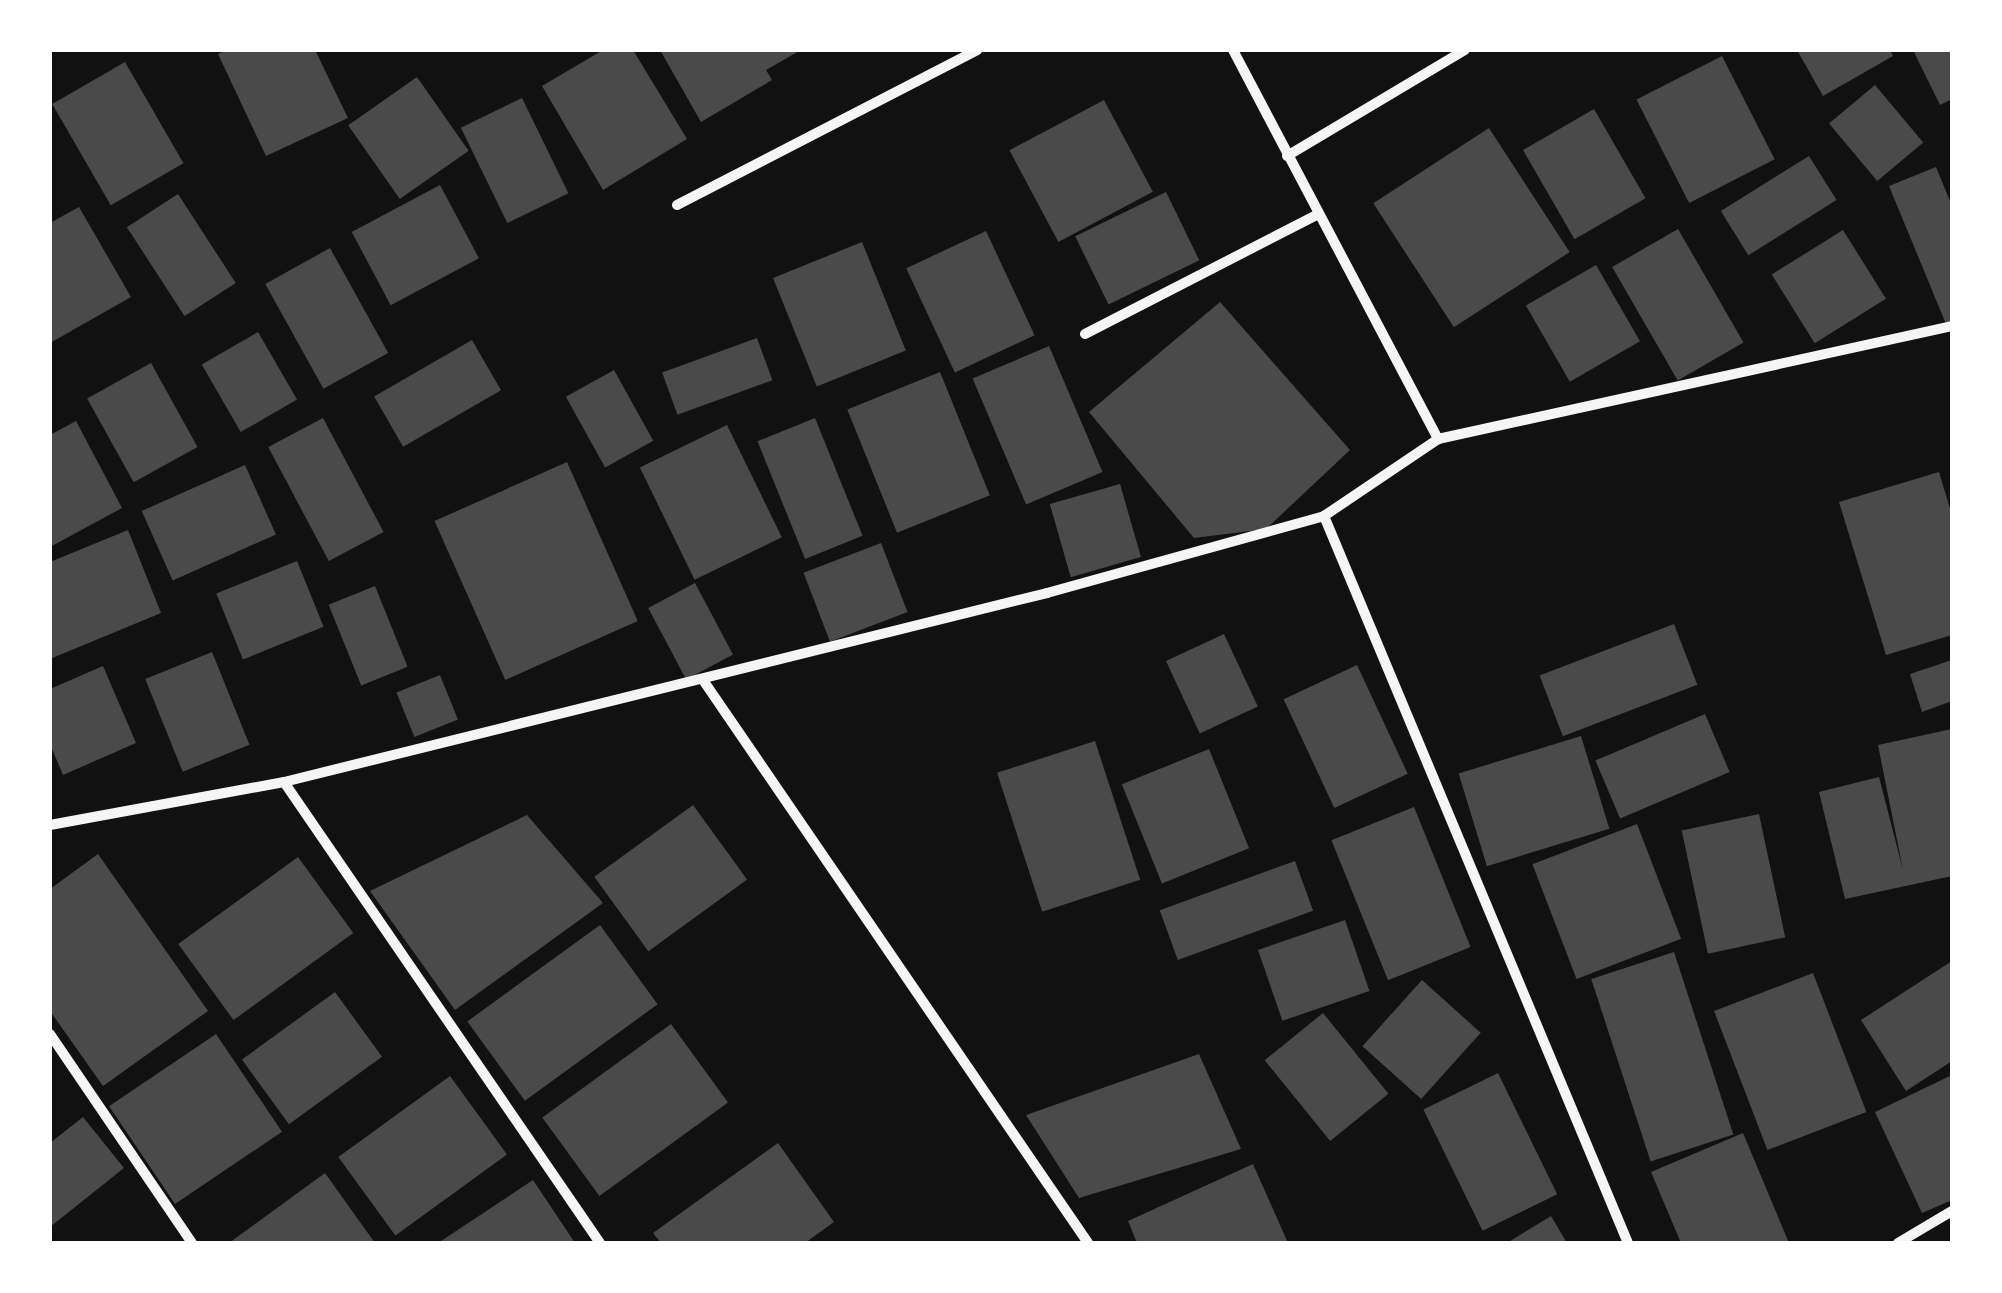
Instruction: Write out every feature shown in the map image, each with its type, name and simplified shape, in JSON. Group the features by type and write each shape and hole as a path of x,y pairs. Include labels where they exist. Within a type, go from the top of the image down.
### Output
{"street":[{"path":"678,205 976,50"},
{"path":"1233,50 1438,438"},
{"path":"1287,156 1465,50"},
{"path":"1085,334 1318,214"},
{"path":"50,825 284,782 702,680 1324,516 1438,438 1952,326"},
{"path":"1324,516 1628,1243"},
{"path":"702,680 1088,1243"},
{"path":"284,782 600,1243"},
{"path":"50,1034 192,1243"},
{"path":"1898,1243 1952,1210"}],"building":[{"path":"227,50 315,50 348,118 266,156 218,54"},
{"path":"603,50 633,50 687,139 603,190 542,86"},
{"path":"660,50 801,50 766,70 772,80 701,122"},
{"path":"1797,50 1890,50 1893,56 1823,96"},
{"path":"1913,50 1952,50 1952,99 1940,105"},
{"path":"1722,56 1775,159 1689,203 1636,100"},
{"path":"125,62 184,163 111,205 52,104"},
{"path":"417,77 469,151 400,199 348,125"},
{"path":"1875,85 1923,142 1877,181 1829,124"},
{"path":"522,98 568,193 507,223 461,128"},
{"path":"1104,100 1153,192 1058,242 1010,150"},
{"path":"1594,109 1646,198 1574,239 1523,150"},
{"path":"1489,128 1570,252 1454,327 1373,203"},
{"path":"1809,156 1837,200 1748,255 1721,211"},
{"path":"1936,167 1952,206 1952,322 1946,324 1889,186"},
{"path":"440,185 479,258 391,305 352,232"},
{"path":"1166,192 1199,260 1109,305 1075,236"},
{"path":"178,194 236,283 185,316 127,227"},
{"path":"79,207 131,297 50,343 50,223"},
{"path":"1678,229 1744,342 1678,380 1612,267"},
{"path":"1843,230 1886,299 1815,343 1772,275"},
{"path":"986,231 1035,335 955,372 906,268"},
{"path":"862,242 906,350 817,386 773,278"},
{"path":"330,248 388,353 323,389 265,284"},
{"path":"1596,265 1640,341 1570,382 1526,306"},
{"path":"1220,302 1350,450 1266,529 1194,538 1089,412"},
{"path":"258,332 297,400 241,432 202,364"},
{"path":"757,338 772,380 677,415 662,373"},
{"path":"472,340 501,390 403,447 374,396"},
{"path":"1049,346 1103,472 1026,505 973,378"},
{"path":"151,363 198,447 134,482 87,398"},
{"path":"614,370 653,441 605,468 566,397"},
{"path":"940,372 990,495 897,533 847,409"},
{"path":"323,418 384,532 329,561 268,447"},
{"path":"815,418 863,536 805,559 758,441"},
{"path":"76,421 122,508 50,547 50,435"},
{"path":"727,425 782,537 695,580 640,468"},
{"path":"567,462 638,621 505,680 435,521"},
{"path":"245,465 276,534 173,580 142,511"},
{"path":"1939,472 1952,515 1952,635 1886,655 1839,502"},
{"path":"1120,484 1141,557 1071,577 1050,504"},
{"path":"128,530 161,613 50,659 50,562"},
{"path":"881,543 908,612 830,642 804,573"},
{"path":"297,561 324,627 243,659 216,594"},
{"path":"695,583 733,655 686,679 648,608"},
{"path":"375,586 408,667 361,685 329,605"},
{"path":"1674,624 1697,685 1563,736 1540,676"},
{"path":"1224,634 1258,707 1200,734 1166,661"},
{"path":"212,652 249,745 183,772 145,679"},
{"path":"1952,660 1952,701 1922,712 1910,674"},
{"path":"1357,665 1408,774 1334,808 1284,699"},
{"path":"103,666 136,743 63,775 50,744 50,689"},
{"path":"440,675 458,720 414,737 396,693"},
{"path":"1705,714 1730,772 1620,818 1595,760"},
{"path":"1952,729 1952,876 1845,899 1819,792 1879,777 1903,870 1878,745"},
{"path":"1581,736 1609,829 1487,866 1459,773"},
{"path":"1095,741 1140,880 1042,912 997,773"},
{"path":"1209,749 1249,848 1162,883 1122,784"},
{"path":"693,805 747,879 648,951 594,877"},
{"path":"1414,807 1471,947 1388,980 1331,840"},
{"path":"1759,814 1785,937 1708,954 1682,830"},
{"path":"527,815 603,903 455,1010 370,891"},
{"path":"1637,824 1681,939 1577,979 1532,864"},
{"path":"98,854 208,1011 103,1086 50,1011 50,889"},
{"path":"298,857 353,933 234,1020 178,944"},
{"path":"1295,861 1313,911 1178,960 1160,910"},
{"path":"1345,920 1369,991 1282,1021 1258,950"},
{"path":"600,925 658,1004 525,1101 467,1021"},
{"path":"1674,952 1733,1135 1651,1161 1591,979"},
{"path":"1952,961 1952,1061 1906,1091 1861,1020"},
{"path":"1813,973 1866,1112 1767,1150 1714,1011"},
{"path":"1422,980 1481,1033 1421,1099 1362,1046"},
{"path":"335,992 382,1057 289,1124 242,1060"},
{"path":"1323,1013 1388,1094 1330,1141 1265,1060"},
{"path":"671,1024 728,1102 599,1196 542,1117"},
{"path":"216,1034 282,1132 175,1204 109,1106"},
{"path":"1199,1054 1241,1149 1079,1198 1026,1115"},
{"path":"1498,1073 1557,1194 1483,1231 1423,1109"},
{"path":"1952,1075 1952,1200 1922,1213 1875,1112"},
{"path":"450,1076 507,1154 395,1236 338,1157"},
{"path":"83,1117 124,1168 50,1227 50,1143"},
{"path":"1743,1133 1789,1243 1681,1243 1651,1172"},
{"path":"778,1143 834,1222 805,1243 661,1243 653,1233"},
{"path":"1253,1164 1288,1243 1137,1243 1128,1221"},
{"path":"325,1173 375,1243 229,1243"},
{"path":"533,1180 575,1243 438,1243"},
{"path":"1551,1216 1567,1243 1507,1243"}]}
